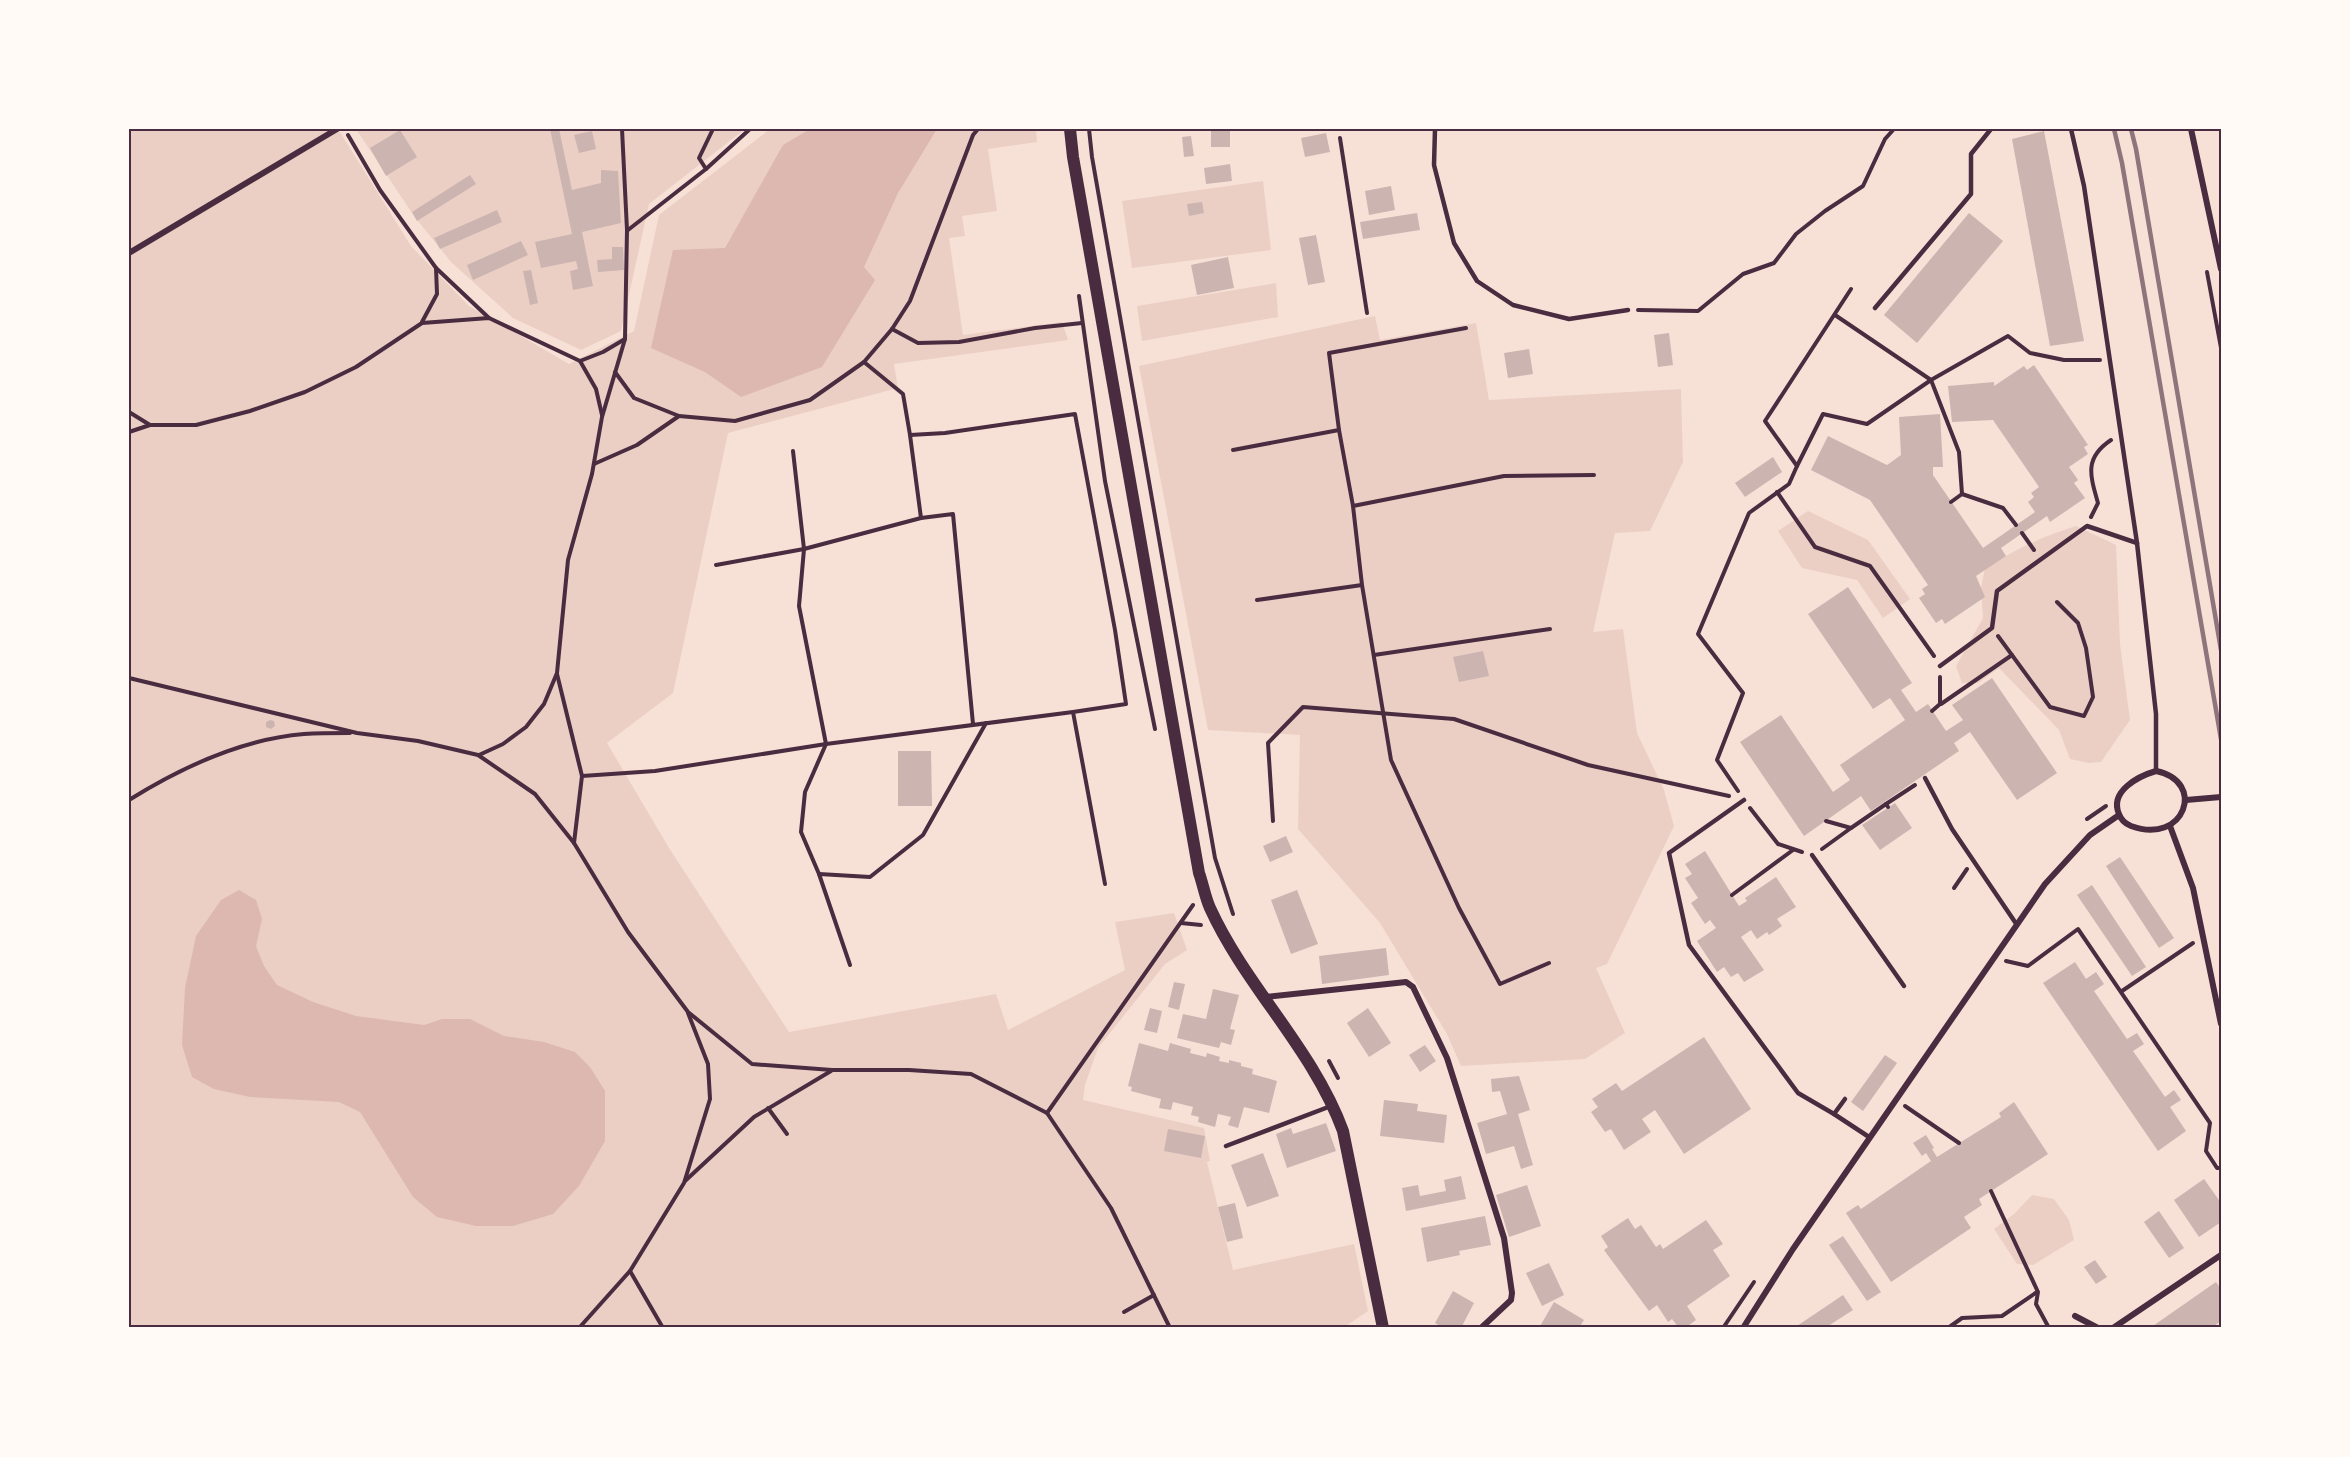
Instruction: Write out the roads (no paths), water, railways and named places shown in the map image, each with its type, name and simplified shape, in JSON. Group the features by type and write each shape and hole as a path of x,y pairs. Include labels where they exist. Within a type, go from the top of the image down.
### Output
{"main road":[{"path":"1070,129 1075,169 1199,873 1209,905 1222,933 1308,1061 1334,1105 1343,1131 1383,1328"}],"street":[{"path":"129,253 337,129"},
{"path":"2192,129 2221,270"},
{"path":"2156,771 2175,778 2182,787 2186,800 2181,814 2170,826 2149,830 2128,825 2119,815 2117,800 2120,793 2142,775 2156,771"},
{"path":"2186,800 2221,797"},
{"path":"1743,1328 1869,1137 2045,884 2090,836 2119,815"},
{"path":"2170,826 2193,888 2221,1024"},
{"path":"1265,998 1406,982 1413,987 1447,1058 1504,1238 1511,1300 1480,1328"},
{"path":"2113,1328 2221,1255"},
{"path":"2075,1316 2098,1328"}],"lane":[{"path":"1435,129 1434,165 1454,243 1477,281 1513,305 1569,319 1628,310"},
{"path":"1875,308 1971,194 1971,154 1991,129"},
{"path":"2071,129 2084,186 2137,543 2156,714 2156,771"},
{"path":"1940,666 1992,628 1997,591 2087,526 2137,543"},
{"path":"1925,778 1952,829 2017,925"},
{"path":"1744,800 1669,853 1689,945 1798,1093 1869,1137"},
{"path":"1812,855 1904,986"},
{"path":"1834,1114 1845,1099"},
{"path":"1226,1146 1334,1105"}],"railway":[{"path":"2114,129 2122,163 2221,739"},
{"path":"2131,129 2221,650"}]}
